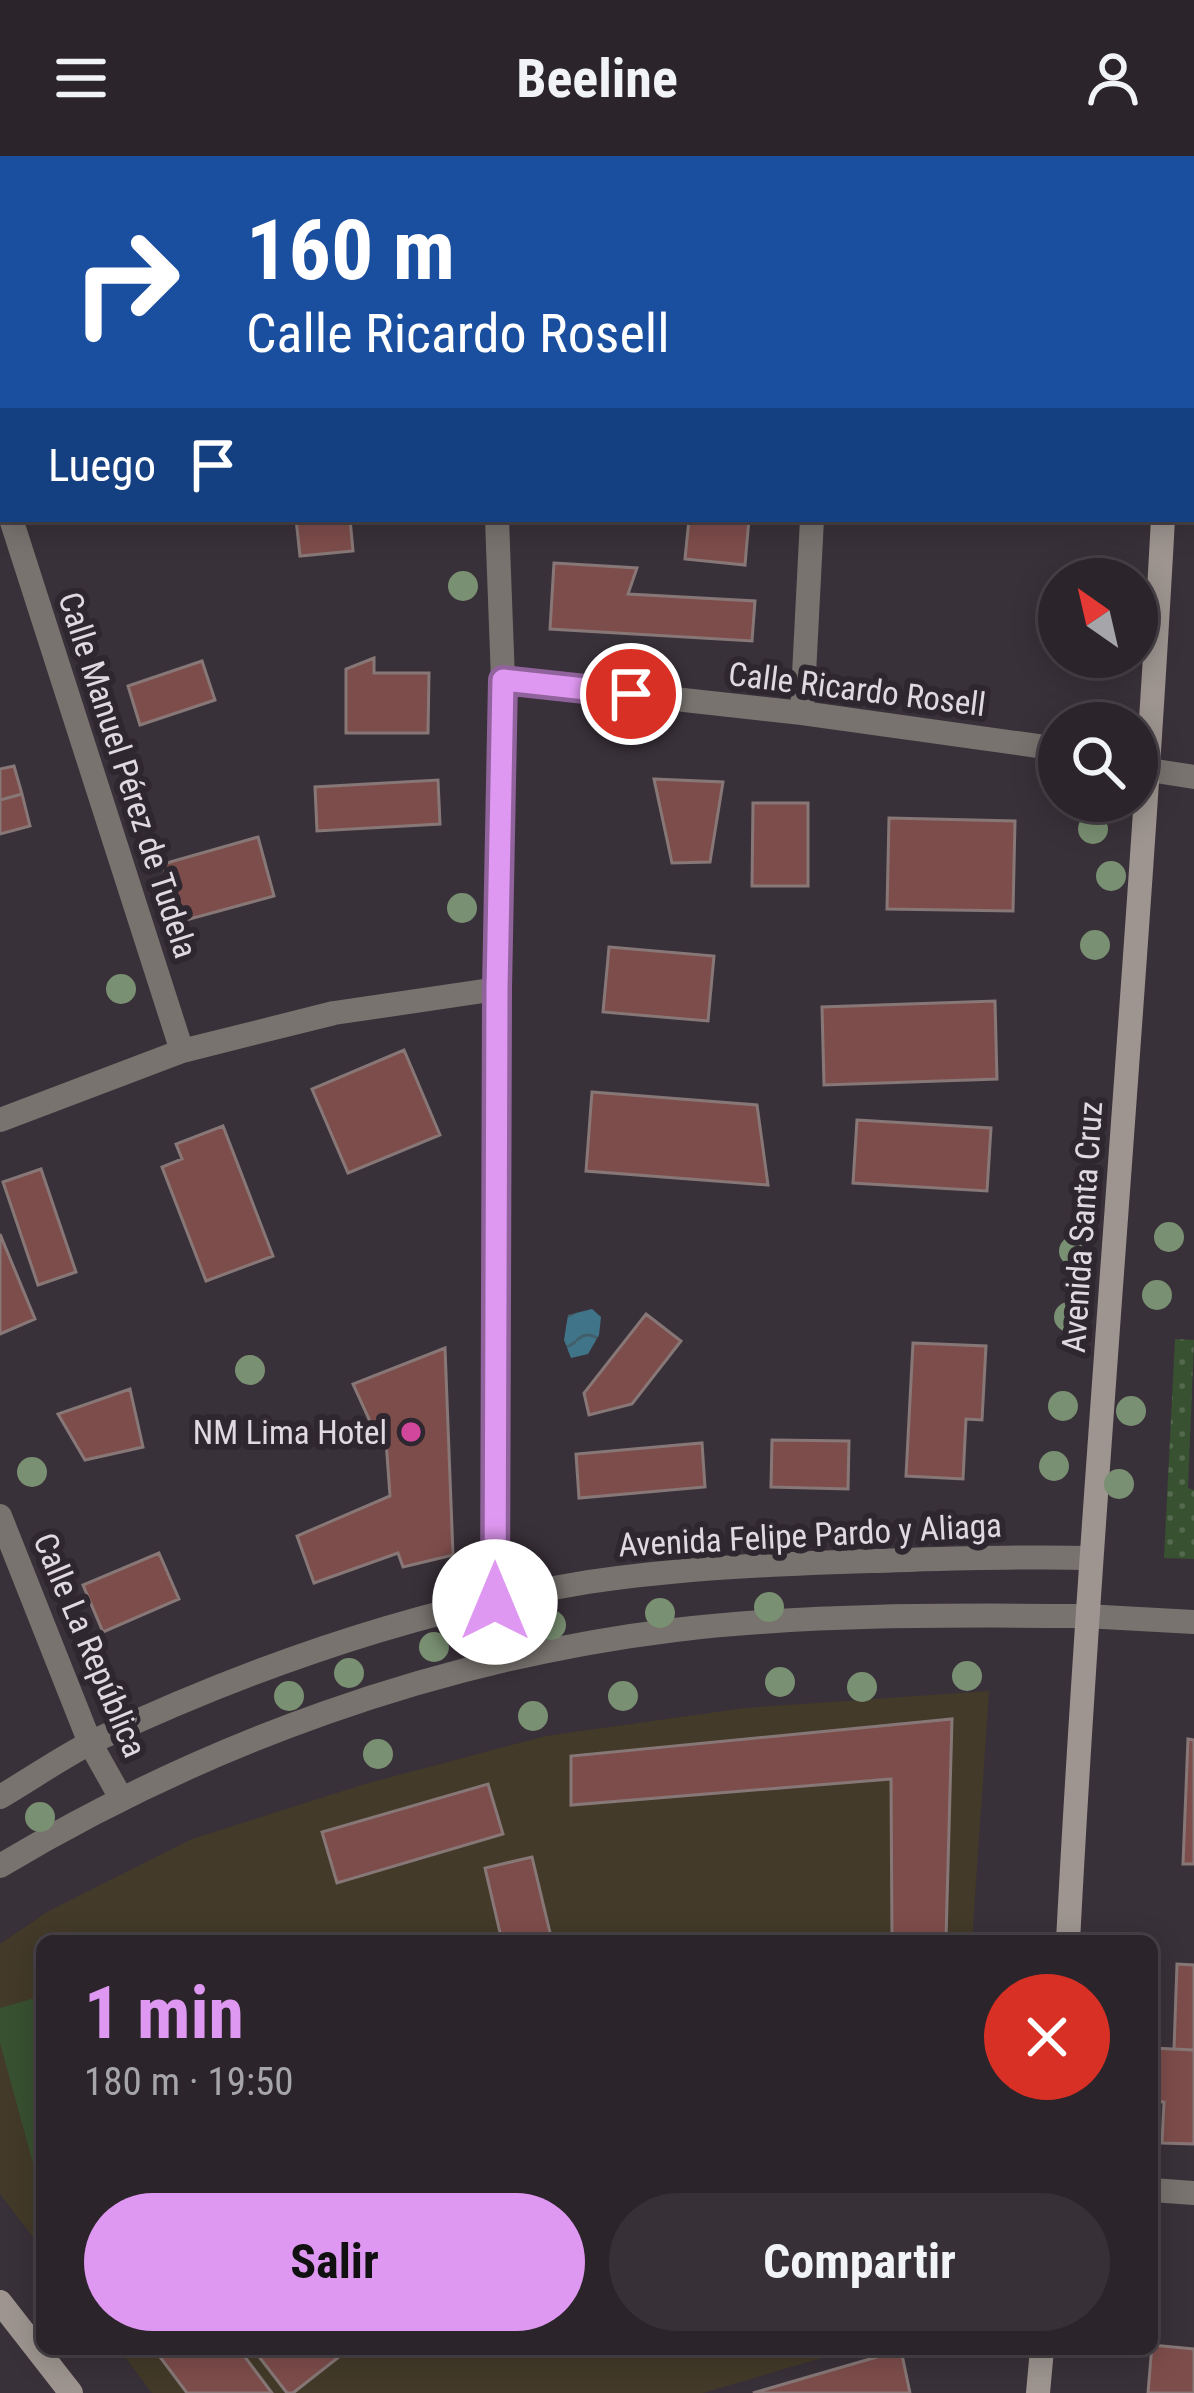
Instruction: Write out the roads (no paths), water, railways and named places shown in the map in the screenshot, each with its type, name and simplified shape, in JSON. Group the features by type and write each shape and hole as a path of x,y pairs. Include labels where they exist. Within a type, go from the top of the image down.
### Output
{"main road":[{"name":"Avenida Santa Cruz","path":"1148,702 1163,522"},
{"name":"Avenida Santa Cruz","path":"1068,1935 1085,1616 1140,822"},
{"path":"0,2302 36,2348"},
{"path":"41,2355 71,2393"},
{"path":"1038,2393 1041,2355"}],"street":[{"name":"Calle Manuel Pérez de Tudela","path":"12,522 182,1051"},
{"path":"495,1602 503,680 497,522"},
{"path":"802,713 812,522"},
{"name":"Calle Ricardo Rosell","path":"503,680 802,713 1038,746"},
{"path":"1158,772 1194,777"},
{"path":"0,1120 182,1051 334,1013 497,989"},
{"name":"Calle La República","path":"0,1516 90,1743 121,1798"},
{"name":"Avenida Felipe Pardo y Aliaga","path":"0,1797 90,1743 337,1646 495,1602 584,1583 744,1565 1090,1558"},
{"path":"0,1866 121,1798 357,1702 447,1675 596,1642 747,1624 1085,1616 1194,1622"},
{"path":"1158,2190 1194,2193"}],"water":[{"path":"592,1309 601,1317 599,1335 588,1354 571,1358 564,1340 568,1315"}],"place":[{"name":"NM Lima Hotel","path":"411,1432"}]}
